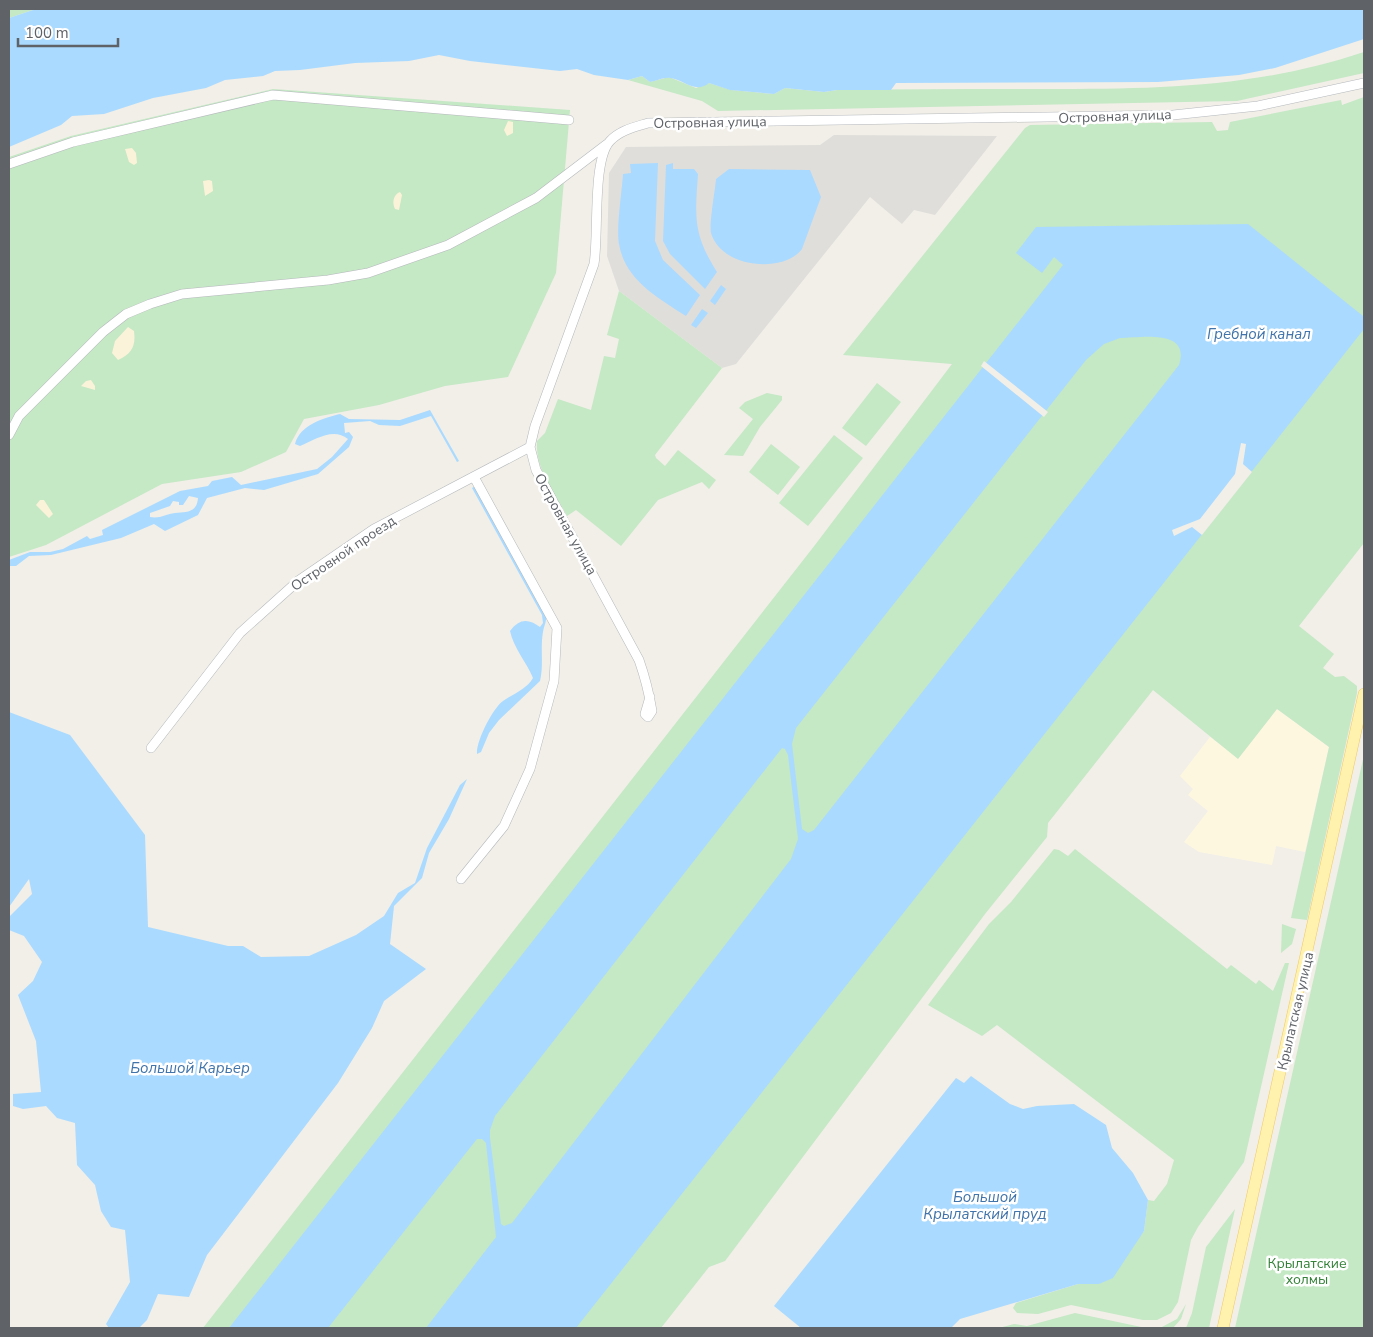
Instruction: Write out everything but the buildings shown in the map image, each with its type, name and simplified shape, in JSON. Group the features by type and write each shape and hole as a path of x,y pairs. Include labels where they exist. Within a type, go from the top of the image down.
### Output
{"main road":[{"name":"Крылатская улица","path":"1223,1328 1364,694"}],"street":[{"name":"Островная улица","path":"652,711 650,697 638,660 536,470 530,447 535,426 594,264 599,173 602,155 609,142 634,127 648,123 1173,115 1258,106 1364,83"},
{"path":"9,164 73,142 273,95 569,120"},
{"path":"622,125 634,127"},
{"path":"9,435 18,416 51,386 103,332 126,314 182,294 328,280 368,273 448,245 536,198 609,142"},
{"path":"9,417 18,416"},
{"name":"Островной проезд","path":"151,748 240,633 298,581 374,529 530,447"},
{"path":"461,879 504,826 530,769 554,681 557,628 474,477"}],"shaded area":[{"path":"834,135 997,136 935,215 914,210 902,224 870,197 736,364 722,368 619,291 607,256 609,173 626,147 820,145"},
{"path":"1277,709 1329,747 1305,852 1276,846 1272,865 1199,852 1184,842 1208,811 1188,795 1193,789 1180,776 1210,737 1238,758"}],"green space":[{"path":"9,9 36,9 9,18"},
{"path":"1364,52 1364,73 1237,101 718,111 702,101 628,80 642,76 650,82 669,77 696,88 709,83 731,90 774,94 785,88 824,92 837,90 1167,87 1245,80 1324,64"},
{"path":"273,89 570,110 556,273 508,377 445,386 379,405 304,419 286,452 241,472 162,484 46,545 9,557 9,157 71,136"},
{"name":"Гребной канал","path":"1364,97 1364,543 1299,626 1334,654 1323,668 1335,677 1344,676 1357,686 1357,693 1307,920 1291,918 1329,747 1277,709 1238,759 1153,690 1048,823 1047,837 985,914 725,1261 709,1267 661,1328 203,1328 815,545 952,364 843,355 1025,128 1030,125 1212,122 1217,131 1228,130 1230,122 1341,100 1342,105"},
{"path":"619,291 722,368 655,455 665,466 678,450 716,480 709,489 702,482 658,500 621,546 576,510 567,516 542,471 537,451 537,441 545,433 558,399 591,410 604,356 615,358 619,339 607,335"},
{"path":"877,383 901,402 866,446 842,428"},
{"path":"767,393 782,396 782,400 760,427 743,456 724,455 753,419 739,408 745,402"},
{"path":"834,435 863,458 808,526 779,503"},
{"path":"771,444 800,467 778,495 749,472"},
{"name":"Крылатские холмы","path":"1364,755 1364,1328 1235,1328"},
{"path":"1054,849 1068,856 1075,849 1227,969 1231,965 1256,984 1259,980 1273,991 1285,963 1289,963 1244,1162 1198,1227 1191,1240 1178,1302 1171,1313 1157,1320 1143,1320 1071,1305 1038,1314 1017,1313 1013,1308 1016,1303 1078,1284 1099,1284 1144,1231 1148,1200 1154,1201 1167,1184 1174,1160 997,1025 982,1036 928,1005 989,924 1011,902"},
{"path":"1282,924 1296,929 1292,944 1281,953"},
{"path":"1235,1209 1209,1328 1186,1328 1192,1313 1206,1247"},
{"path":"1186,1304 1181,1319 1173,1328 1146,1328 1162,1327 1177,1319"},
{"path":"1075,1313 1146,1328 999,1328 1014,1324 1027,1326"}],"sand":[{"path":"508,121 513,122 513,133 507,136 504,130"},
{"path":"132,148 136,153 137,163 134,165 129,162 125,149"},
{"path":"203,181 212,181 213,191 205,196"},
{"path":"400,192 402,195 399,210 395,209 393,202 396,195"},
{"path":"128,327 134,331 134,345 127,355 118,360 112,353 115,341"},
{"path":"91,380 95,390 81,386 86,381"},
{"path":"40,500 44,500 53,514 49,518 36,505"}],"water":[{"path":"36,9 1364,9 1364,39 1275,68 1239,75 1158,82 896,83 891,90 837,90 824,92 785,88 774,94 730,90 709,83 704,86 694,87 670,78 650,82 642,76 628,80 594,75 577,69 560,71 470,61 439,55 409,61 355,63 275,71 263,76 225,80 206,88 153,98 104,114 72,116 61,125 9,147 9,18"},
{"path":"658,163 655,241 663,260 700,295 686,316 654,295 635,278 622,257 619,244 623,174 631,173 630,164"},
{"path":"673,163 673,169 694,169 698,174 697,225 703,247 717,272 705,289 670,254 663,241 666,165"},
{"path":"729,169 810,170 821,197 802,249 793,257 781,262 753,264 727,254 717,245 711,233 711,215 716,179"},
{"name":"Гребной канал","path":"1248,224 1363,316 1364,329 576,1328 426,1328 496,1237 486,1143 482,1139 477,1139 328,1328 229,1328 1063,265 1054,257 1042,273 1016,253 1036,227","holes":["1151,337 1171,340 1178,345 1181,353 1179,365 814,830 808,833 802,829 792,744 796,728 1086,360 1104,344 1120,338","782,748 785,749 788,755 798,839 791,859 512,1223 504,1226 501,1224 490,1138 490,1130 495,1116"]},
{"path":"721,285 726,289 715,305 710,301"},
{"path":"702,309 708,313 696,328 691,325"},
{"path":"430,410 459,461 457,462 431,416 400,426 379,425 370,421 344,423 345,433 349,432 353,437 349,447 318,474 264,490 245,488 207,498 198,515 165,531 154,524 121,538 51,555 29,556 16,566 9,566 9,560 30,552 50,552 63,549 87,536 90,539 103,535 102,530 180,491 208,486 212,481 232,477 241,485 317,469 332,457 348,439 336,434 330,434 300,446 295,444 298,437 307,427 320,420 340,414 349,419 400,420","holes":["189,496 198,498 196,507 190,511 150,517 150,513 170,506 173,501 183,505"]},
{"path":"475,486 546,613 542,638 540,681 499,720 489,733 481,752 477,754 482,733 495,710 503,701 520,691 533,678 514,644 510,631 517,624 524,621 532,622 540,627 543,623 542,615 472,488"},
{"name":"Большой Карьер","path":"9,712 70,735 145,835 148,927 228,946 243,946 261,957 309,956 356,935 384,916 398,893 415,883 427,848 460,785 467,779 449,819 429,853 422,878 394,906 390,944 426,969 384,1001 372,1028 338,1083 207,1255 189,1297 158,1294 147,1320 139,1328 109,1328 106,1324 130,1282 125,1230 111,1227 101,1211 95,1185 77,1165 75,1123 57,1118 46,1106 23,1109 13,1106 13,1094 41,1092 36,1041 18,995 33,981 42,962 24,936 9,930 9,917 32,894 29,879 9,907"},
{"name":"Большой Крылатский пруд","path":"971,1076 1010,1104 1023,1109 1037,1106 1074,1104 1106,1125 1112,1148 1133,1173 1148,1200 1144,1231 1113,1278 1099,1284 1078,1284 960,1319 951,1328 801,1328 774,1306 956,1078 964,1083"}],"pier":[{"path":"984,361 1048,412 1044,417 981,366"},
{"path":"1241,443 1246,444 1243,464 1252,472 1202,535 1192,527 1174,536 1172,530 1200,519 1235,474"}]}
